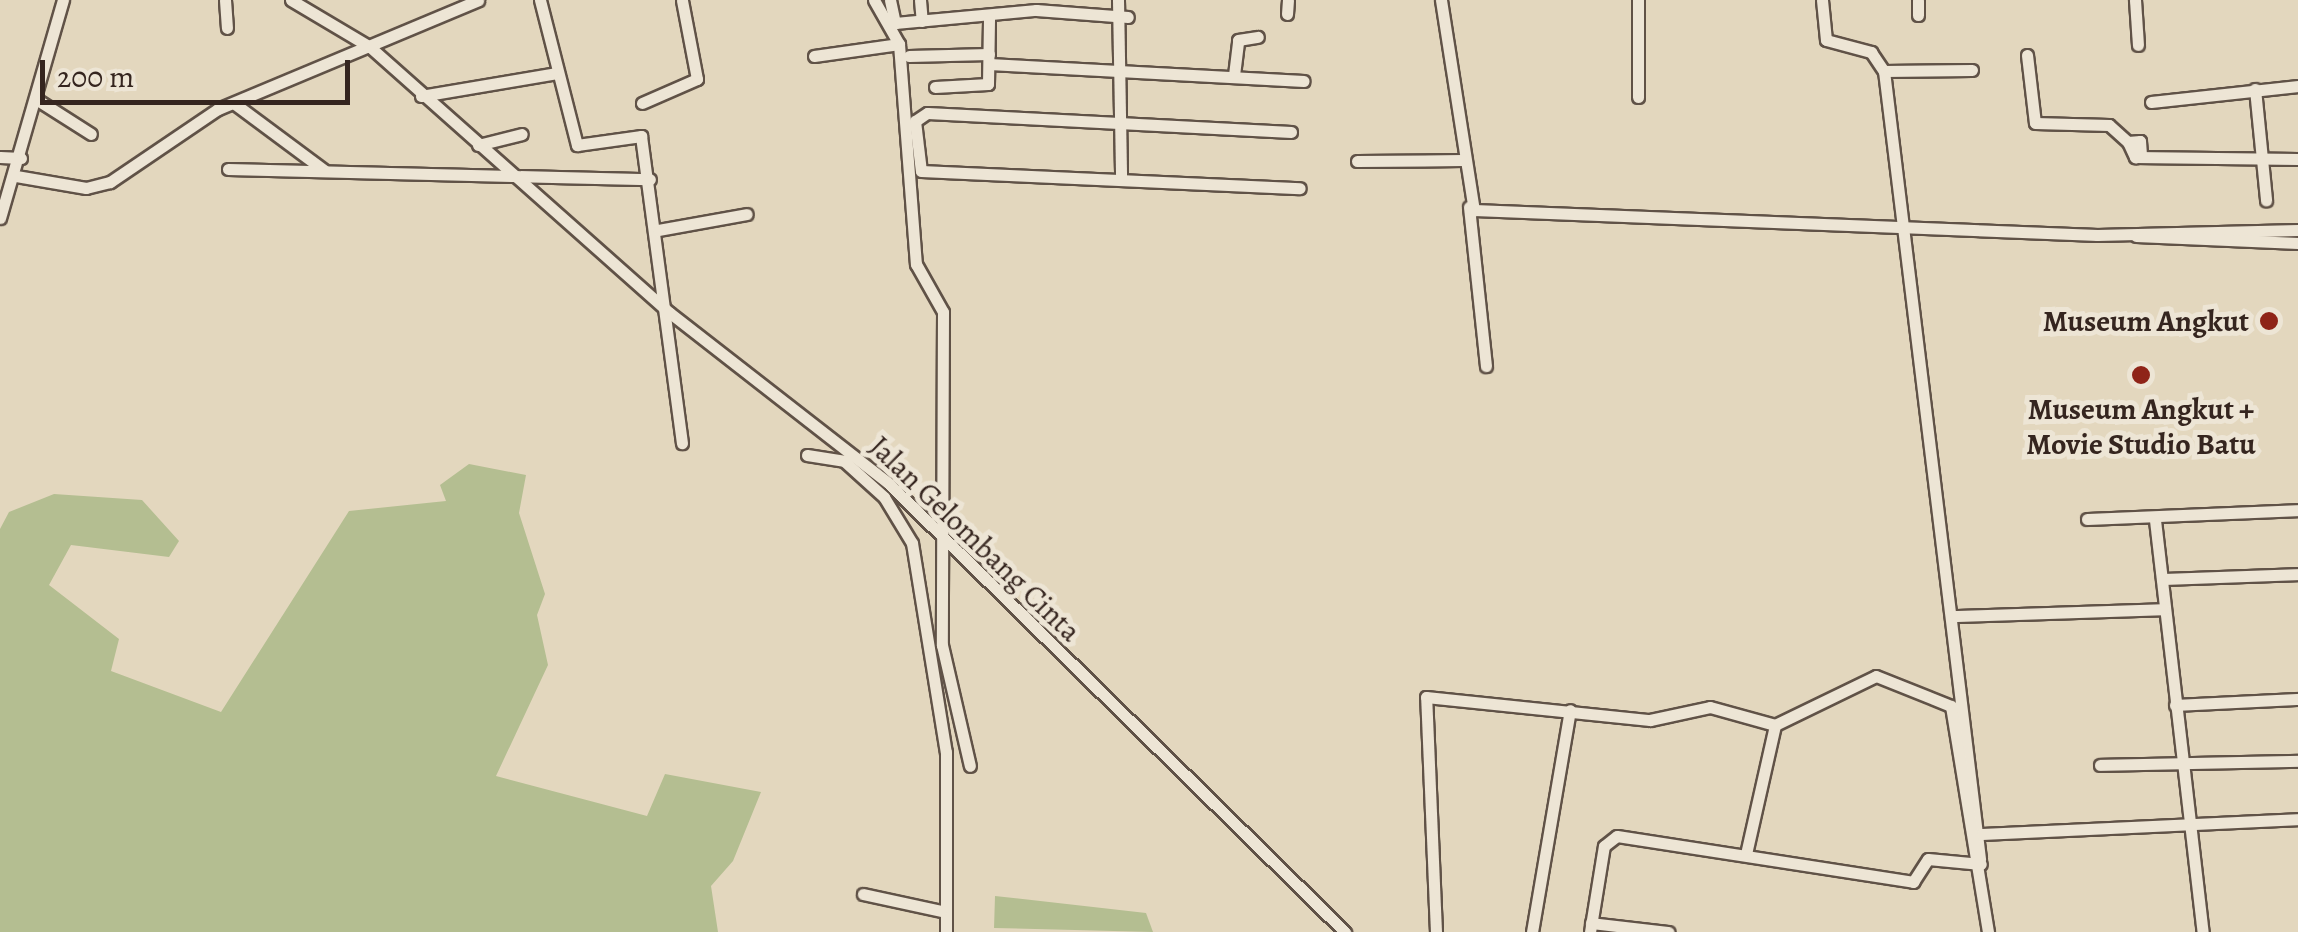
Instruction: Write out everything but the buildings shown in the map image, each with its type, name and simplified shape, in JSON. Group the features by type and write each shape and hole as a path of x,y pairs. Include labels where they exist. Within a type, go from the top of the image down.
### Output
{"street":[{"path":"0,218 16,176 62,0"},
{"path":"225,0 227,28"},
{"name":"Jalan Gelombang Cinta","path":"291,0 370,48 670,313 873,470 936,536 1345,932"},
{"path":"16,176 97,187 234,104 478,0"},
{"path":"540,0 576,144 637,133 658,230 682,443"},
{"path":"642,103 696,79 682,0"},
{"path":"874,0 899,44 916,264 943,312 936,536 948,686 970,766"},
{"path":"890,0 895,23 988,18 1036,5 1122,17"},
{"path":"920,0 922,21"},
{"path":"1118,0 1123,68 1121,178"},
{"path":"1122,17 1130,0"},
{"path":"1442,0 1486,366"},
{"path":"1638,0 1638,96"},
{"path":"1822,0 1826,40 1871,52 1884,71 1982,834 1980,862 1988,932"},
{"path":"1918,0 1918,15"},
{"path":"2134,0 2138,45"},
{"path":"935,87 986,85 988,18"},
{"path":"1234,75 1238,40 1258,37"},
{"path":"814,56 899,44"},
{"path":"910,56 1304,81"},
{"path":"2027,56 2036,123 2109,126 2128,142 2127,153 2298,159"},
{"path":"1884,71 1972,70"},
{"path":"421,96 557,73"},
{"path":"2151,102 2298,86"},
{"path":"2255,89 2266,200"},
{"path":"36,99 91,134"},
{"path":"234,104 324,170"},
{"path":"1291,132 927,113 915,120 921,171 1300,188"},
{"path":"478,145 522,134"},
{"path":"0,157 21,158"},
{"path":"1357,161 1462,160"},
{"path":"228,169 650,179"},
{"path":"1469,204 2298,243"},
{"path":"658,230 747,214"},
{"path":"2132,234 2298,230"},
{"path":"808,455 844,461 884,497 912,543 946,752 941,911 946,932"},
{"path":"2087,519 2155,520 2298,510"},
{"path":"2155,520 2203,932"},
{"path":"2162,579 2298,574"},
{"path":"1955,616 2164,610"},
{"path":"1436,932 1421,703 1441,694 1650,720 1710,706 1775,725 1870,676 1944,696 1968,840 1980,862"},
{"path":"2175,705 2298,699"},
{"path":"1532,932 1570,710"},
{"path":"1746,854 1775,725"},
{"path":"2100,765 2298,761"},
{"path":"1982,834 2298,819"},
{"path":"1668,932 1591,927 1610,838 1746,854 1913,882 1928,859 1980,862"},
{"path":"863,894 941,911"}],"green space":[{"path":"469,464 526,475 519,513 545,594 537,615 548,665 496,776 647,816 665,774 761,792 733,861 711,886 718,932 0,932 0,529 9,512 54,494 142,500 179,541 169,557 71,545 49,585 119,639 111,671 221,712 349,511 446,501 440,485"},
{"path":"995,896 1146,913 1153,932 994,928"}],"place":[{"name":"Museum Angkut","path":"2269,321"},
{"name":"Museum Angkut + Movie Studio Batu","path":"2141,375"}]}
